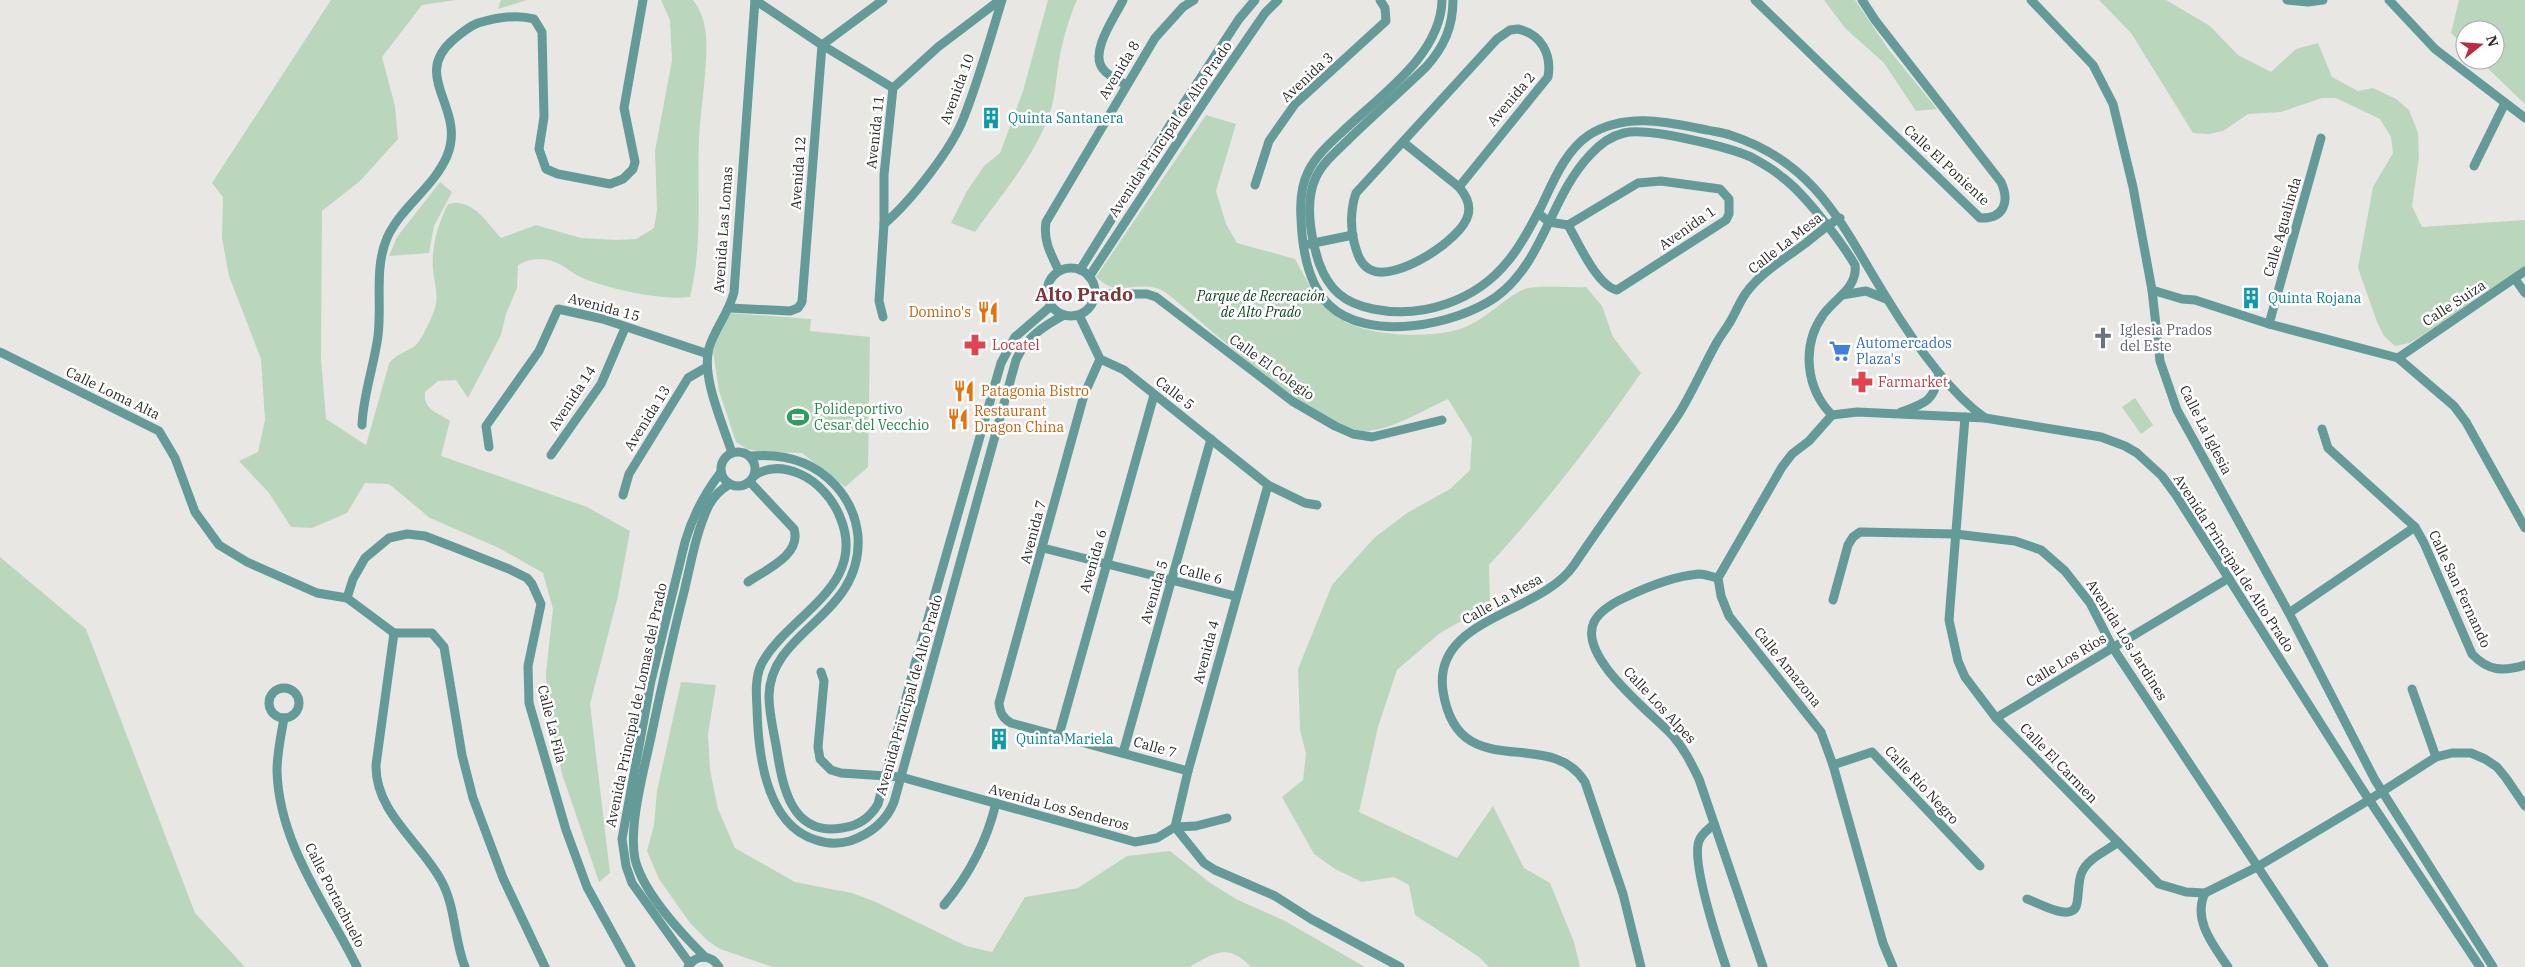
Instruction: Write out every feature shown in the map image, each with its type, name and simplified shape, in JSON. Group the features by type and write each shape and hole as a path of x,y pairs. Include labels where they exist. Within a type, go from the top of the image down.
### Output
{"street":[{"path":"362,425 378,334 380,267 384,248 392,230 438,172 450,148 451,119 436,79 440,54 448,44 473,25 503,18 526,16 534,19 542,32 544,117 539,149 542,164 551,172 610,184 623,180 635,162 624,108 643,0"},
{"path":"755,0 822,45 893,88"},
{"name":"Avenida Las Lomas","path":"732,452 712,390 707,367 708,354 715,332 730,308 734,292 755,0"},
{"path":"822,45 882,0"},
{"name":"Avenida 11","path":"883,317 879,301 884,224 884,175 893,88 938,47 1001,0"},
{"name":"Avenida 10","path":"884,224 908,202 952,141 964,119 1001,0"},
{"path":"1123,0 1101,43 1098,59 1104,71 1126,85"},
{"name":"Avenida 8","path":"1059,271 1047,247 1044,236 1046,222 1126,85 1161,30 1183,7 1194,0"},
{"name":"Avenida Principal de Alto Prado","path":"1080,270 1179,111 1239,19 1255,0"},
{"name":"Avenida Principal de Alto Prado","path":"1089,277 1216,85 1265,14 1278,0"},
{"name":"Avenida 3","path":"1255,185 1269,141 1292,108 1386,21 1385,8 1380,0"},
{"path":"1442,0 1436,31 1423,53 1326,147 1307,173 1301,200 1303,245 1314,283 1330,306 1342,314 1368,323 1415,326 1456,317 1496,297 1528,264 1569,184 1592,153 1613,138 1634,131 1693,141 1750,157 1787,180 1826,226 1855,265 1854,278 1841,296 1827,309 1817,325 1812,339 1809,368 1816,395 1832,415 1809,441 1792,454 1782,467 1718,578"},
{"name":"Avenida Principal de Alto Prado","path":"1453,0 1450,30 1438,53 1426,67 1329,159 1317,175 1312,188 1310,206 1314,243 1325,278 1342,298 1358,306 1389,312 1427,309 1457,300 1490,278 1513,256 1566,159 1581,142 1608,126 1631,120 1642,120 1727,134 1760,148 1799,173 1822,195 1840,218 1887,299 1940,374 1965,403 1985,418"},
{"name":"Calle El Poniente","path":"1756,0 1980,218 1998,215 2004,209 2006,201 2000,182 1880,28 1862,0"},
{"name":"Calle La Iglesia","path":"2031,0 2093,65 2113,104 2124,141 2152,290 2160,361 2178,410 2289,613 2375,780 2493,967"},
{"path":"2287,0 2308,2 2323,0"},
{"path":"2389,0 2435,49 2525,118"},
{"name":"Avenida 2","path":"1518,29 1536,36 1548,55 1550,66 1548,77 1459,187 1468,201 1469,214 1446,242 1421,261 1373,272 1361,262 1352,236 1352,208 1356,193 1503,33 1518,29"},
{"name":"Avenida 12","path":"730,308 790,311 798,308 802,302 822,45"},
{"path":"2474,166 2504,103"},
{"name":"Calle Agualinda","path":"2269,324 2321,138"},
{"path":"1404,142 1459,187"},
{"name":"Avenida 1","path":"1645,182 1714,187 1726,193 1730,207 1729,214 1717,227 1617,290 1611,288 1596,273 1568,225 1632,186 1645,182"},
{"path":"1538,213 1549,222 1568,225"},
{"name":"Calle La Mesa","path":"1641,967 1623,894 1585,782 1578,771 1571,766 1549,758 1481,747 1464,736 1455,727 1445,703 1442,680 1443,665 1449,652 1467,634 1540,596 1569,572 1679,413 1746,292 1777,264 1826,226 1840,218"},
{"path":"1303,245 1352,236"},
{"path":"1069,268 1080,270 1089,277 1094,294 1091,304 1079,315 1064,315 1051,306 1047,287 1053,275 1059,271 1069,268"},
{"name":"Calle Suiza","path":"2398,358 2525,271"},
{"path":"2515,279 2525,293"},
{"path":"2152,290 2182,299 2195,300 2269,324 2398,358 2454,406 2466,422 2525,528"},
{"path":"1841,296 1866,291 1887,299"},
{"name":"Calle El Colegio","path":"1094,294 1147,294 1156,297 1292,401 1353,434 1372,436 1442,420"},
{"name":"Avenida Principal de Alto Prado","path":"750,456 789,456 818,471 838,488 850,506 857,533 856,564 844,592 827,612 794,643 778,664 772,679 769,695 770,712 783,783 788,797 800,816 810,824 827,828 849,827 861,822 875,809 1001,363 1015,337 1051,306"},
{"name":"Avenida 15","path":"489,447 486,426 539,351 558,309 603,319 625,328 708,354"},
{"name":"Avenida Principal de Alto Prado","path":"752,479 769,469 786,469 812,481 828,496 838,513 846,541 843,565 832,588 776,644 762,664 756,689 757,722 766,773 775,802 787,823 800,833 821,842 848,842 866,834 886,817 894,802 1016,360 1035,333 1064,315"},
{"path":"1079,315 1100,359"},
{"name":"Avenida 14","path":"551,455 600,384 625,328"},
{"name":"Calle Loma Alta","path":"0,352 159,431 172,452 195,512 219,545 247,562 317,593 347,598"},
{"name":"Calle 5","path":"1100,359 1124,370 1268,485 1305,503 1317,505"},
{"name":"Avenida 7","path":"1001,714 999,703 1084,395 1100,359"},
{"name":"Avenida 13","path":"623,495 629,474 688,378 707,367"},
{"name":"Avenida Principal de Alto Prado","path":"1896,414 1918,406 1931,398 1935,392 1940,374"},
{"name":"Avenida 6","path":"1059,735 1154,395"},
{"name":"Avenida Principal de Alto Prado","path":"1832,415 1857,412 1985,418 2101,437 2125,446 2137,453 2162,476 2176,495 2369,800 2480,967"},
{"name":"Calle El Carmen","path":"1965,417 1949,620 1952,640 1965,677 1996,718 2159,884 2186,892 2205,893"},
{"name":"Calle San Fernando","path":"2322,428 2328,448 2415,527 2424,543 2472,654 2482,664 2495,670 2525,665"},
{"name":"Avenida 5","path":"1123,753 1211,439"},
{"path":"721,472 730,484 742,486 752,479 755,465 750,456 742,452 732,452"},
{"name":"Avenida Principal de Lomas del Prado","path":"704,957 696,959 689,966 632,883 626,866 622,839 652,681 685,542 696,510 721,472 722,462 732,452"},
{"path":"748,582 788,554 796,536 794,529 752,479"},
{"name":"Avenida Principal de Lomas del Prado","path":"719,967 713,960 704,957 681,932 640,874 635,857 633,838 663,677 698,537 710,503 721,489 730,484"},
{"name":"Avenida 4","path":"1175,827 1188,771 1268,485"},
{"path":"2289,613 2415,527"},
{"name":"Avenida Los Jardines","path":"1832,600 1848,545 1853,537 1860,532 1955,534 2015,540 2042,550 2065,571 2090,603 2113,648 2324,967"},
{"name":"Calle La Fila","path":"347,598 353,579 365,558 389,538 407,534 425,536 509,569 527,578 532,584 540,604 528,666 529,703 566,830 587,887 631,967"},
{"name":"Calle 6","path":"1043,548 1236,596"},
{"name":"Calle Los Alpes","path":"1718,578 1700,574 1640,590 1614,602 1602,612 1593,624 1592,633 1596,652 1608,670 1672,735 1688,756 1714,824 1763,967"},
{"name":"Calle Amazona","path":"1718,578 1721,596 1729,616 1821,732 1833,765 1874,914 1893,967"},
{"name":"Calle Los Ríos","path":"1996,718 2229,578"},
{"path":"347,598 394,633 432,633 444,647 462,755 473,798 503,878 544,967"},
{"path":"394,633 376,765 378,785 394,817 442,882 452,910 458,944 465,967"},
{"name":"Avenida Los Senderos","path":"821,672 824,681 819,716 818,747 820,759 831,770 841,773 901,778 1135,842 1158,838 1175,827"},
{"path":"2412,688 2436,757"},
{"name":"Calle 7","path":"1001,714 1011,723 1188,771"},
{"name":"Calle Portachuelo","path":"284,718 277,770 285,820 300,861 357,967"},
{"name":"Calle Río Negro","path":"1833,765 1872,752 1980,866"},
{"path":"2228,967 2206,934 2203,923 2202,901 2205,893 2257,867 2369,800 2436,757 2452,753 2470,753 2485,759 2497,767 2525,806"},
{"path":"944,905 958,889 981,847 996,803"},
{"path":"1175,827 1196,826 1227,818"},
{"path":"1714,824 1701,835 1698,843 1698,863 1726,967"},
{"path":"1175,827 1204,863 1215,870 1275,896 1311,919 1400,967"},
{"path":"2027,898 2065,914 2072,911 2077,906 2082,872 2088,862 2118,842"}],"green space":[{"path":"331,0 456,0 422,5 382,57 395,106 398,139 360,181 322,211 321,358 326,419 366,445 389,364 394,358 418,343 427,328 435,308 434,244 438,228 448,204 457,203 472,208 501,238 536,225 581,238 617,240 636,239 654,228 657,210 655,151 672,60 670,20 661,0 693,0 704,21 706,47 699,138 697,258 690,297 652,296 608,287 585,279 550,260 536,259 527,261 518,265 517,288 506,314 501,335 468,398 456,380 438,381 425,392 426,403 429,407 450,421 441,456 587,507 630,531 618,596 590,704 610,873 599,882 562,774 547,705 546,673 553,609 543,573 499,548 430,518 389,484 365,483 347,513 312,528 291,527 269,493 239,461 258,452 265,420 261,359 229,276 222,238 223,197 212,183"},
{"path":"501,0 527,0 498,9"},
{"path":"1048,0 1077,0 1063,41 1049,116 1025,162 975,232 951,223 967,191 984,166 1000,153 1023,91"},
{"path":"1824,0 1855,0 1889,50 1937,109 1916,111 1884,63 1845,28"},
{"path":"2099,0 2166,0 2210,26 2238,55 2271,72 2296,49 2318,43 2332,77 2358,91 2373,88 2396,99 2409,110 2418,133 2419,158 2412,206 2422,227 2525,220 2525,270 2410,343 2395,346 2384,336 2377,322 2358,268 2373,187 2393,153 2391,137 2380,119 2336,98 2322,98 2281,112 2248,114 2223,131 2209,134 2193,133 2131,33"},
{"path":"2459,0 2525,0 2525,104 2489,70 2505,70 2505,20 2455,20 2455,37 2451,33"},
{"name":"Parque de Recreación de Alto Prado","path":"1206,115 1236,124 1216,191 1226,224 1237,243 1295,259 1312,289 1334,315 1361,328 1377,332 1413,335 1430,334 1460,329 1478,321 1509,298 1525,289 1537,287 1586,287 1602,306 1613,337 1641,373 1568,472 1489,565 1490,605 1440,633 1397,670 1378,727 1359,812 1457,858 1493,806 1524,868 1550,883 1574,942 1580,967 1489,967 1479,957 1415,915 1409,885 1394,877 1362,882 1335,869 1314,854 1282,797 1303,780 1306,754 1300,730 1298,669 1332,585 1374,538 1407,513 1450,489 1470,470 1472,438 1448,399 1387,427 1367,431 1346,427 1321,414 1263,374 1165,292 1143,286 1120,288 1109,286 1096,277"},
{"path":"440,182 452,192 434,226 429,253 389,256 397,237"},
{"name":"Polideportivo Cesar del Vecchio","path":"731,313 811,319 810,331 870,337 868,467 845,487 802,453 761,452 747,449 736,442 719,391 713,351 720,330"},
{"path":"2135,398 2153,425 2141,434 2122,407"},
{"path":"0,557 86,629 195,913 245,967 0,967"},
{"path":"681,682 716,685 708,734 710,770 718,809 735,848 795,882 852,893 876,902 966,946 992,952 1025,897 1078,888 1127,856 1170,851 1209,882 1236,899 1285,921 1365,967 1251,967 1243,959 1228,952 1222,952 1207,957 1189,967 773,967 720,949 708,941 690,923 659,879 647,851 654,825 657,791"}],"place":[{"name":"Quinta Santanera","path":"991,118"},
{"name":"Quinta Rojana","path":"2251,298"},
{"name":"Domino's","path":"988,312"},
{"name":"Iglesia Prados del Este","path":"2103,338"},
{"name":"Locatel","path":"975,345"},
{"name":"Automercados Plaza's","path":"1840,351"},
{"name":"Farmarket","path":"1862,382"},
{"name":"Patagonia Bistro","path":"964,391"},
{"name":"Polideportivo Cesar del Vecchio","path":"798,417"},
{"name":"Restaurant Dragon China","path":"958,419"},
{"name":"Quinta Mariela","path":"999,739"}],"district":[{"name":"Alto Prado","path":"1084,294"}]}
